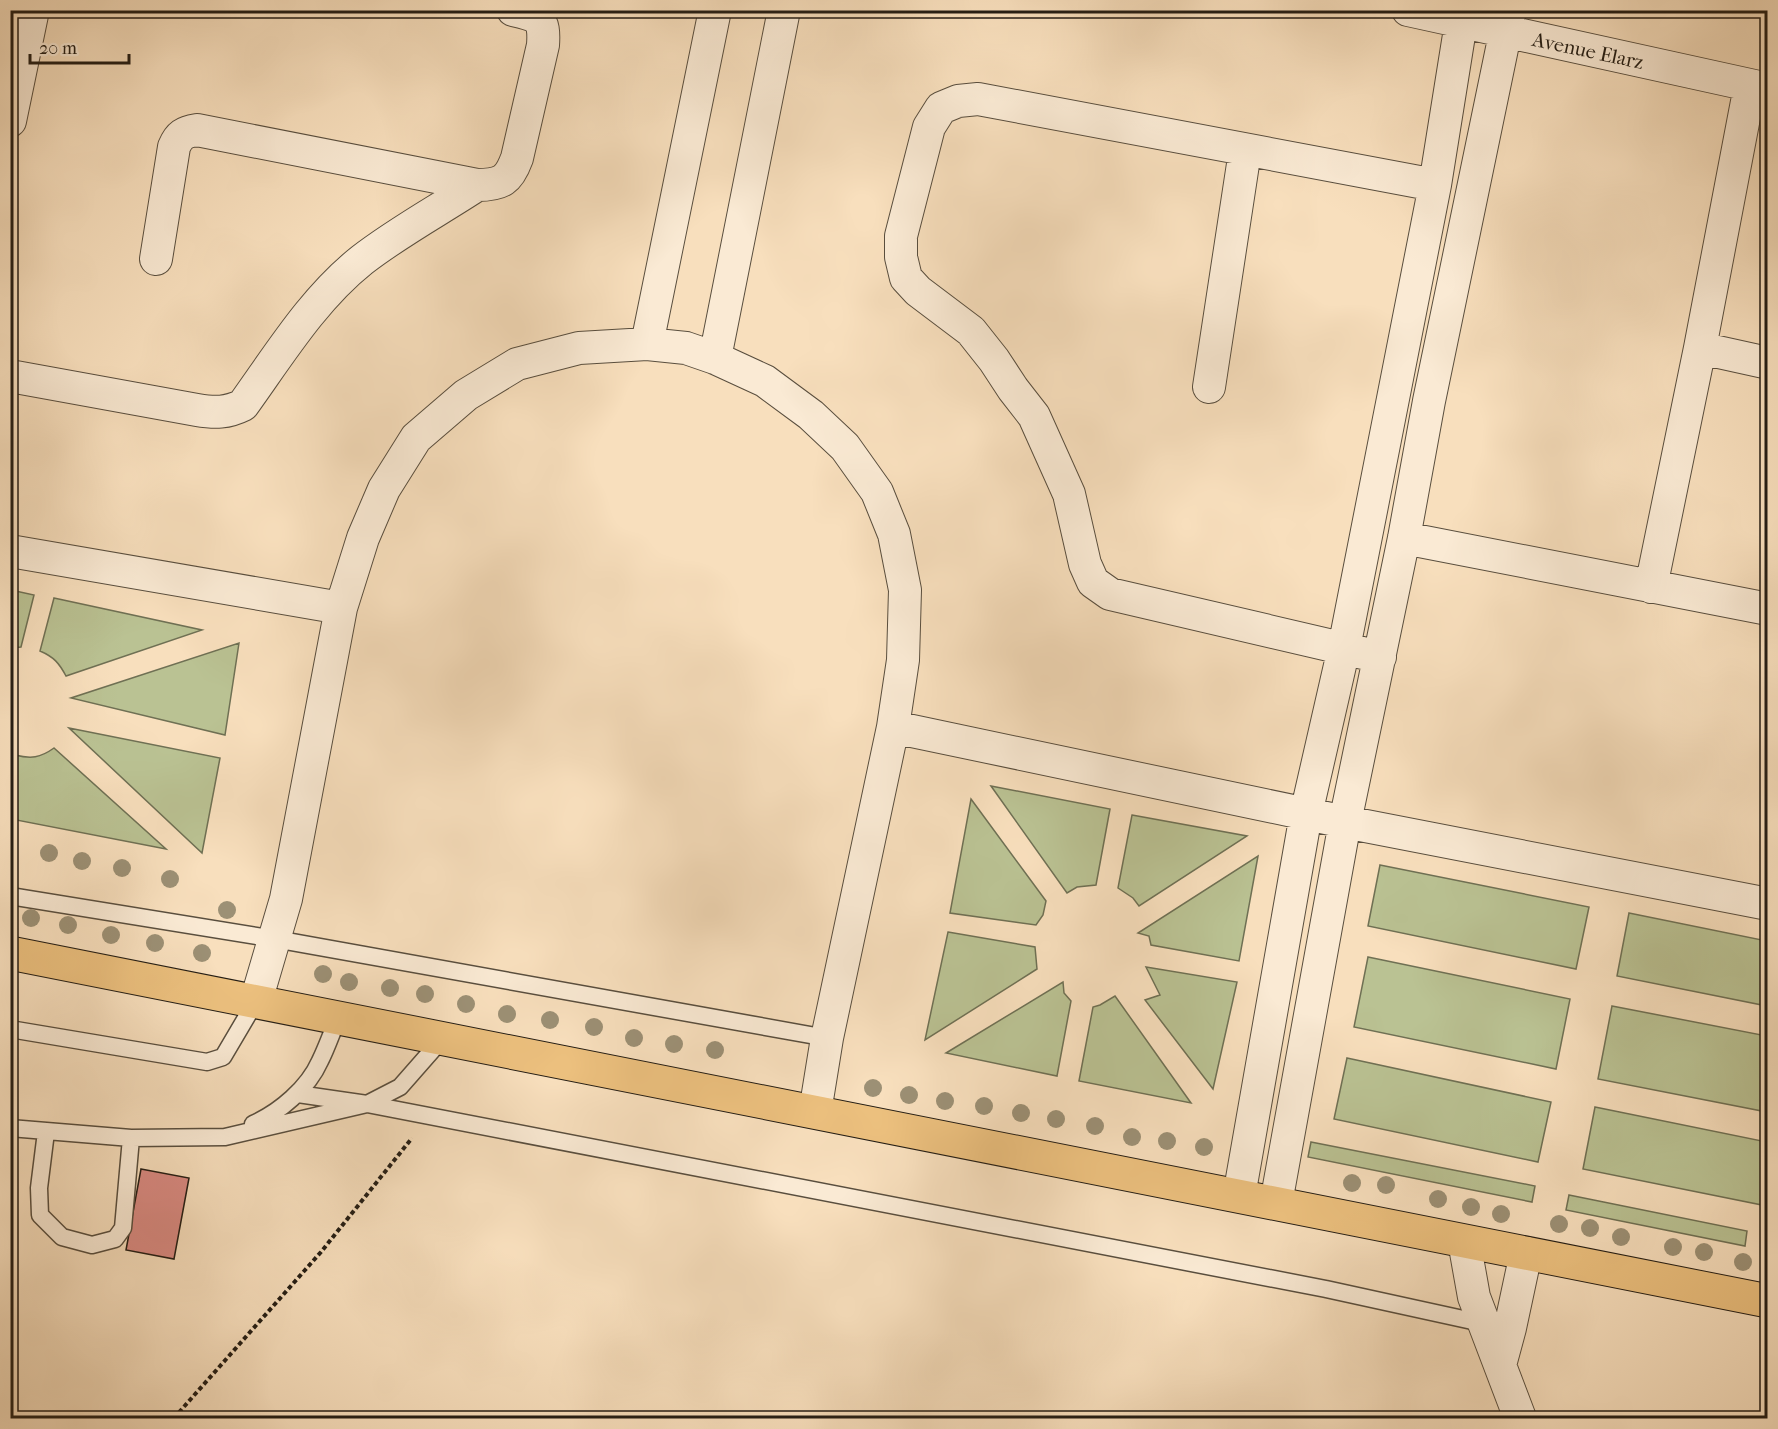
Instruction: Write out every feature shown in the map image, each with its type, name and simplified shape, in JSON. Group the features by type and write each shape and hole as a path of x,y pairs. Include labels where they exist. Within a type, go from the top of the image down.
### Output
{"main road":[{"path":"10,953 1767,1301"}],"street":[{"path":"10,120 33,10"},
{"path":"156,259 174,147 178,138 185,132 198,130 477,185 502,182 511,174 518,158 543,45 544,29 539,19 513,10"},
{"path":"647,344 715,10"},
{"path":"715,358 784,10"},
{"name":"Avenue Elarz","path":"1408,10 1508,22 1759,88"},
{"path":"1239,1196 1306,814 1344,648 1435,185 1462,16"},
{"path":"1276,1203 1345,822 1508,22"},
{"path":"1651,586 1700,348 1759,88"},
{"path":"1380,657 1110,594 1093,582 1085,564 1069,494 1034,416 971,331 918,291 906,278 901,257 901,236 929,127 941,108 958,101 978,99 1435,185"},
{"path":"1209,387 1245,151"},
{"path":"10,376 198,410 217,413 231,411 243,405 304,320 361,261 417,222 477,185"},
{"path":"256,1001 286,899 341,608 363,538 384,489 416,438 466,396 517,364 579,348 647,344 686,348 715,358 765,381 812,415 845,447 877,492 894,534 905,590 903,660 892,727 827,1038 815,1112"},
{"path":"1700,348 1767,363"},
{"path":"1394,393 1429,402"},
{"path":"1404,538 1767,609"},
{"path":"10,551 341,608"},
{"path":"892,727 1345,822 1767,904"},
{"path":"1464,1241 1474,1297 1497,1326"},
{"path":"1520,1419 1500,1365 1497,1326 1526,1253"}],"lane":[{"path":"10,896 275,939 827,1038"},
{"path":"10,1029 207,1062 224,1057 256,1001"},
{"path":"225,1137 266,1119 298,1094 320,1064 338,1018"},
{"path":"10,1128 131,1138 225,1137 367,1104 400,1087 443,1038"},
{"path":"298,1094 430,1116 1326,1290 1497,1326"},
{"path":"46,1132 39,1188 40,1215 62,1237 92,1245 115,1239 123,1228 131,1138"}],"path":[{"path":"174,1419 321,1252 430,1116"}],"green space":[{"path":"11,590 34,595 21,647 11,648"},
{"path":"54,598 202,630 66,676 56,661 40,651"},
{"path":"239,643 225,735 71,698"},
{"path":"69,728 220,758 202,853"},
{"path":"54,748 166,849 11,819 11,776 15,755 35,757"},
{"path":"991,786 1110,809 1096,885 1077,887 1067,893"},
{"path":"971,799 1046,901 1043,915 1036,925 950,913"},
{"path":"1132,815 1247,836 1139,906 1133,898 1118,888"},
{"path":"1258,856 1239,961 1151,945 1149,936 1138,933"},
{"path":"1380,865 1589,907 1576,969 1368,926"},
{"path":"1629,913 1767,941 1767,1006 1617,976"},
{"path":"948,932 1035,947 1037,969 925,1040"},
{"path":"1368,957 1570,999 1556,1069 1354,1027"},
{"path":"1146,967 1237,982 1213,1089 1145,1000 1160,995"},
{"path":"1063,982 1064,993 1071,1001 1057,1076 946,1053"},
{"path":"1115,996 1191,1103 1079,1081 1093,1007"},
{"path":"1612,1006 1767,1036 1767,1112 1598,1079"},
{"path":"1347,1058 1551,1102 1538,1162 1334,1119"},
{"path":"1595,1107 1767,1142 1767,1206 1583,1169"},
{"path":"1311,1142 1535,1186 1532,1202 1308,1157"},
{"path":"1569,1195 1747,1231 1745,1246 1566,1210"}],"building":[{"path":"141,1169 189,1178 174,1259 126,1250"}]}
